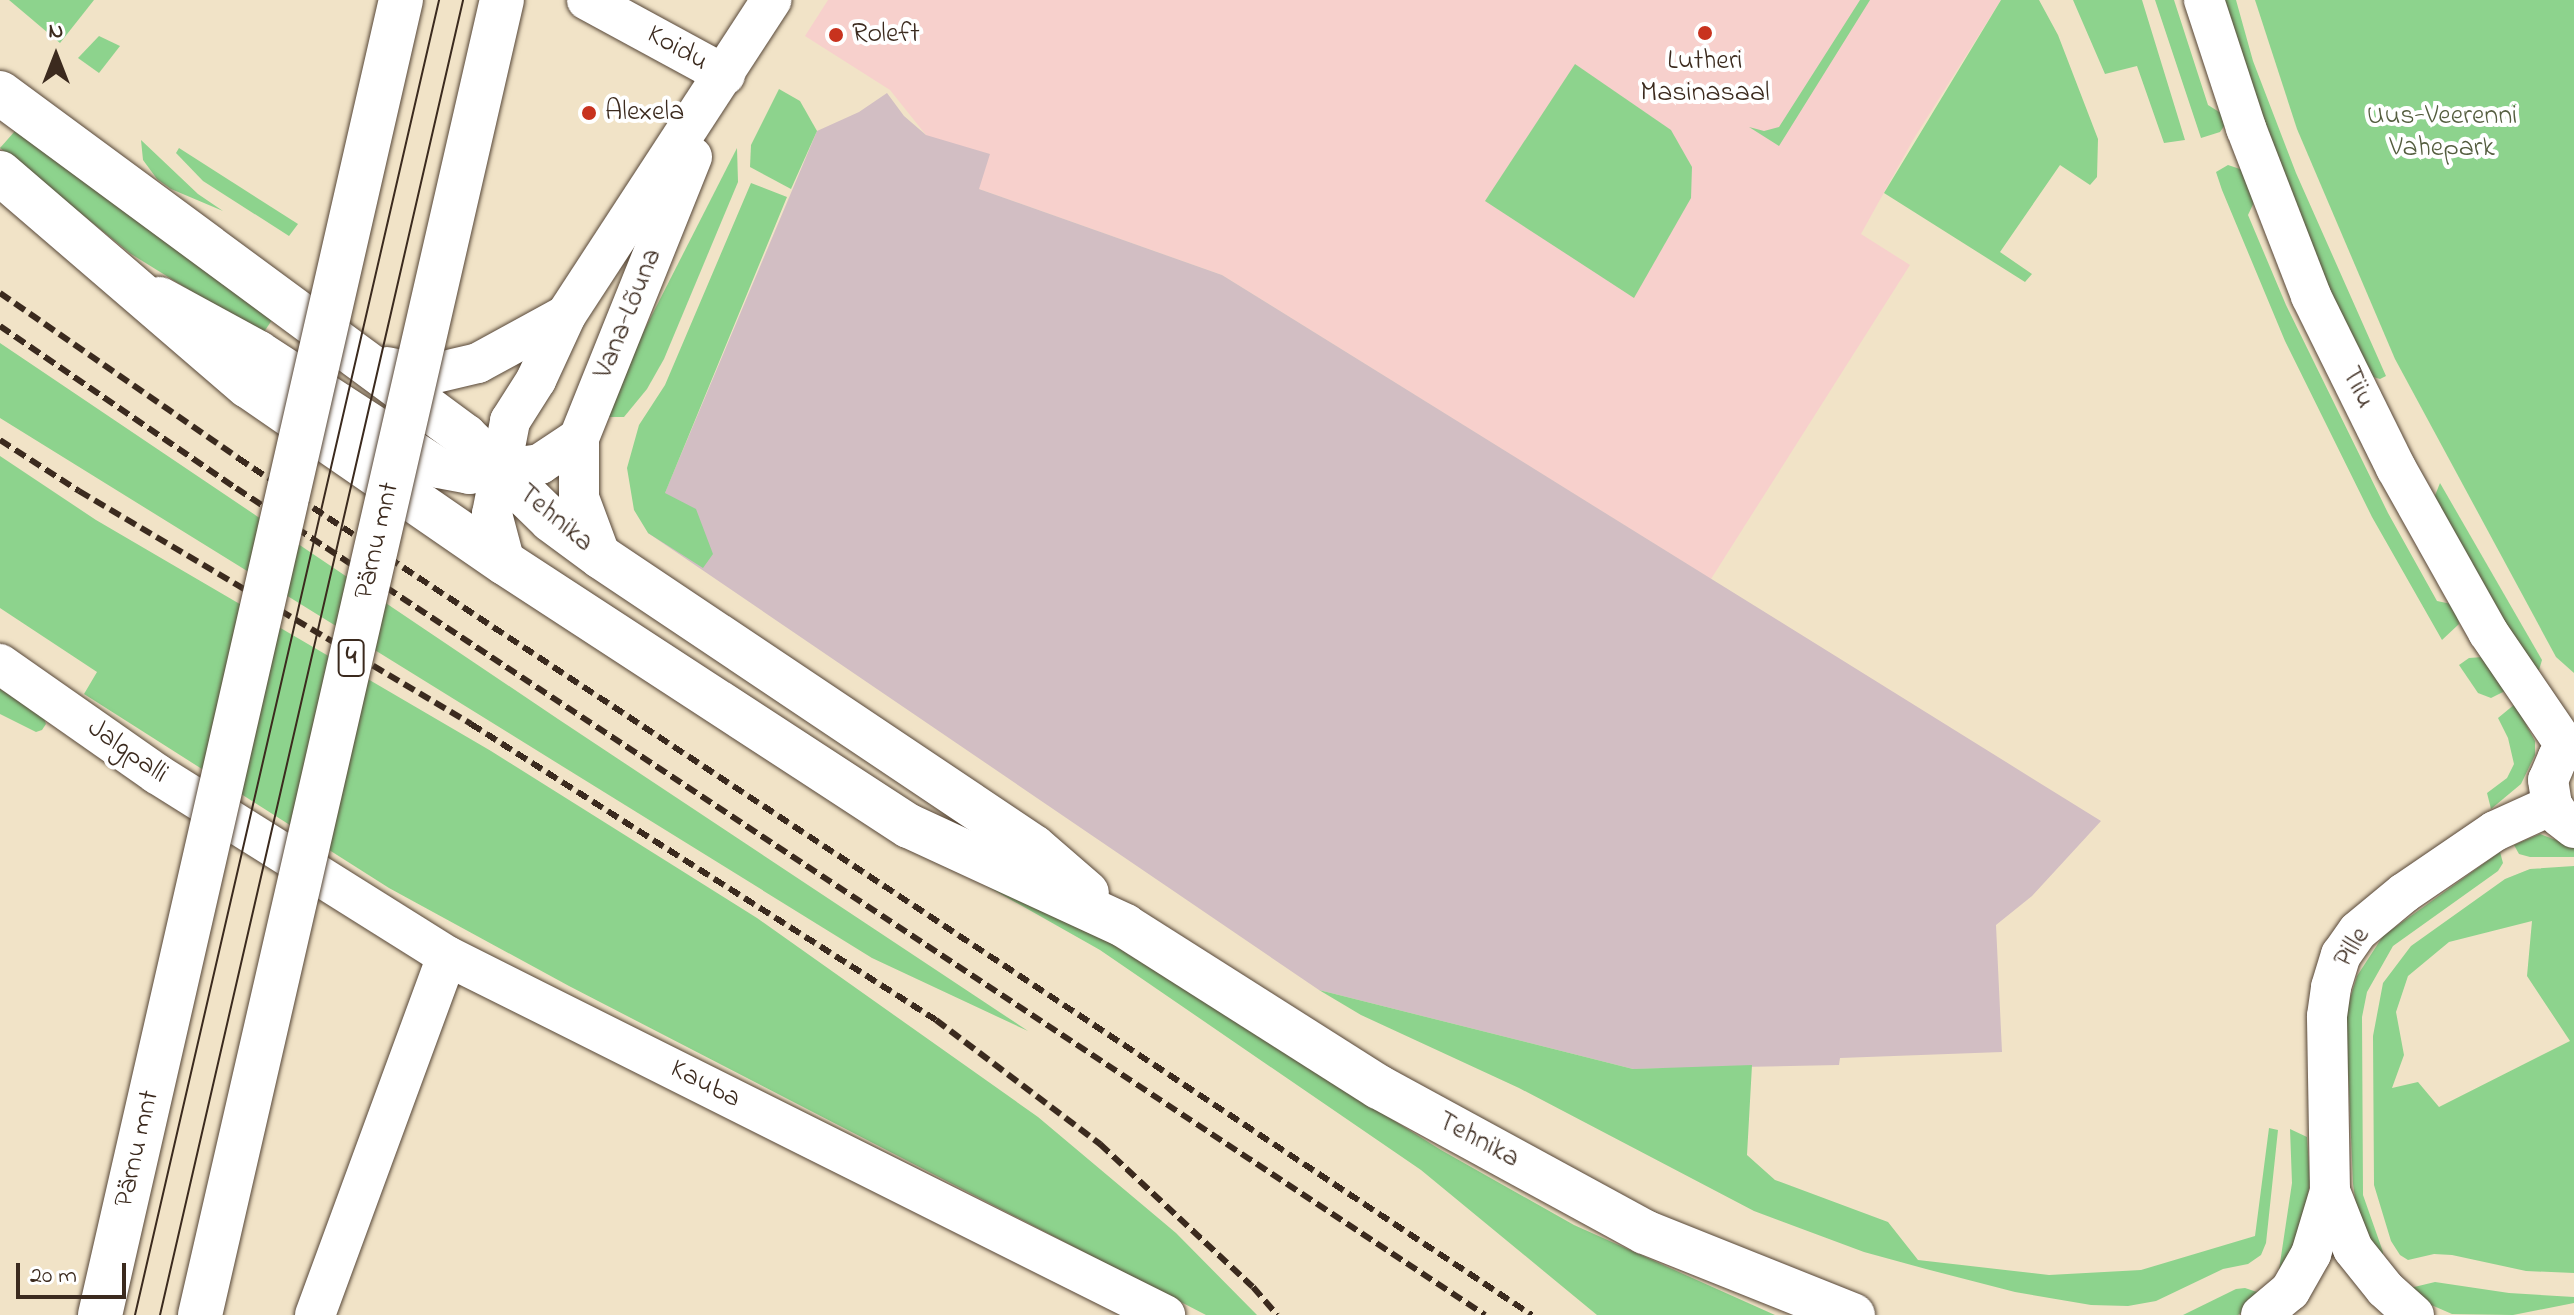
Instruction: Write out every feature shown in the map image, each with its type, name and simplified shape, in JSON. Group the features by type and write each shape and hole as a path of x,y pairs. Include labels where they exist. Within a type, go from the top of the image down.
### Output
{"main road":[{"name":"Pärnu mnt","path":"100,1315 401,0"},
{"name":"Pärnu mnt","path":"200,1315 502,0"},
{"name":"Tehnika","path":"0,93 465,436 551,520 601,557 1034,847 1125,926"},
{"name":"Tehnika","path":"0,173 248,386 505,563 909,826 1125,926 1379,1087 1645,1232 1853,1315"}],"street":[{"name":"Koidu","path":"587,0 725,75"},
{"name":"Vana-Lõuna","path":"505,563 492,514 510,421 536,380 566,315 771,0"},
{"name":"Tiiu","path":"2204,0 2246,128 2311,296 2396,468 2488,632 2571,747"},
{"name":"Vana-Lõuna","path":"601,557 579,498 579,438 725,75"},
{"path":"119,276 259,351 439,468 469,474 540,464 579,438"},
{"path":"367,364 427,375 478,363 566,315"},
{"name":"Jalgpalli","path":"0,664 157,774 256,837"},
{"path":"2563,816 2548,780 2552,768 2571,747"},
{"name":"Pille","path":"2261,1315 2290,1291 2311,1254 2330,1191 2327,1016 2331,987 2341,955 2358,931 2404,893 2495,831 2563,816"},
{"name":"Kauba","path":"256,837 447,956 1165,1315"},
{"path":"315,1315 447,956"},
{"name":"Pille","path":"2330,1191 2353,1249 2385,1289 2414,1315"}],"shaded area":[{"path":"828,0 2001,0 1913,140 1861,234 1910,265 1711,579 1222,275 979,189 926,135 890,90 805,36"},
{"path":"887,93 904,116 926,135 990,154 979,189 1222,275 2101,821 2032,896 1996,925 2002,1052 1840,1058 1839,1065 1633,1069 1319,990 648,533 817,131 859,112"}],"green space":[{"path":"9,0 94,0 60,43"},
{"path":"1860,0 1870,0 1779,146 1749,127 1764,131 1779,127"},
{"path":"2001,0 2039,0 2058,35 2098,139 2097,177 2090,185 2060,165 2000,252 2032,274 2025,282 1884,193"},
{"path":"2073,0 2142,0 2185,140 2164,143 2137,66 2105,74"},
{"path":"2155,0 2174,0 2208,105 2224,115 2225,125 2220,132 2201,138"},
{"path":"2219,0 2236,0 2253,61 2296,173 2386,376 2380,379 2367,375 2321,274"},
{"name":"Uus-Veerenni Vahepark","path":"2255,0 2574,0 2574,673 2556,657 2395,359 2297,129"},
{"path":"99,36 120,46 99,73 78,58"},
{"path":"1575,64 1671,130 1692,167 1691,198 1634,298 1485,201"},
{"path":"779,89 800,101 817,131 791,189 750,167 751,145"},
{"path":"15,131 272,320 262,335 131,254 0,148"},
{"path":"141,140 198,194 223,211 171,189 157,179 143,160"},
{"path":"179,148 298,224 289,236 203,181 176,153"},
{"path":"737,148 738,182 664,359 647,389 624,417 600,417"},
{"path":"2228,165 2243,170 2256,198 2248,215 2286,305 2388,513 2437,601 2456,605 2459,624 2442,640 2372,517 2285,341 2216,172"},
{"path":"751,183 787,197 665,493 696,509 713,554 703,568 648,533 634,510 627,468 639,425 665,385"},
{"path":"0,343 1028,1031 872,958 0,418"},
{"path":"0,456 96,520 491,751 757,918 1038,1117 1176,1233 1257,1315 1206,1315 569,986 389,888 84,694 97,672 0,608"},
{"path":"2440,483 2542,660 2539,670 2532,672 2434,498"},
{"path":"2483,657 2507,690 2491,698 2478,693 2459,665 2469,658"},
{"path":"0,689 43,716 46,724 42,730 36,732 0,714"},
{"path":"2515,704 2535,741 2535,755 2521,784 2491,809 2487,793 2507,778 2514,764 2508,738 2498,718"},
{"path":"2540,834 2574,847 2574,857 2519,854 2514,845"},
{"path":"2500,852 2503,863 2498,871 2393,946 2367,992 2362,1017 2363,1195 2383,1252 2383,1269 2356,1205 2353,1184 2346,1019 2349,1002 2357,976 2383,936"},
{"path":"2574,866 2574,1273 2526,1271 2452,1255 2434,1254 2408,1260 2400,1255 2391,1241 2374,1185 2373,1036 2383,983 2411,946 2505,879 2530,869","holes":["2532,921 2527,976 2570,1041 2439,1107 2418,1082 2392,1088 2404,1055 2396,1012 2408,976 2449,942"]},
{"path":"983,884 1088,929 1441,1150 1574,1225 1775,1315 1597,1315 1421,1170 1100,950"},
{"path":"1319,990 1633,1069 1752,1065 1747,1155 1775,1180 1888,1222 1918,1260 2049,1275 2141,1270 2255,1236 2269,1128 2278,1130 2266,1243 2261,1255 2248,1264 2223,1269 2156,1301 2128,1306 2091,1305 2015,1292 1926,1269 1864,1252 1754,1211 1519,1088 1361,1015"},
{"path":"2290,1129 2307,1137 2310,1182 2301,1239 2279,1270 2292,1183"},
{"path":"2435,1282 2509,1293 2574,1297 2574,1303 2513,1315 2452,1314 2429,1304 2410,1288"},
{"path":"2245,1288 2266,1295 2238,1315 2183,1315 2236,1289"}],"tram line":[{"path":"135,1315 439,0"},
{"path":"160,1315 463,0"}],"railway":[{"path":"0,293 238,458 1532,1315"},
{"path":"0,326 236,488 1485,1315"},
{"path":"0,440 79,491 471,724 936,1020 1100,1144 1253,1287 1277,1315"}],"place":[{"name":"Lutheri Masinasaal","path":"1705,33"},
{"name":"Roleft","path":"836,35"},
{"name":"Alexela","path":"589,113"}]}
